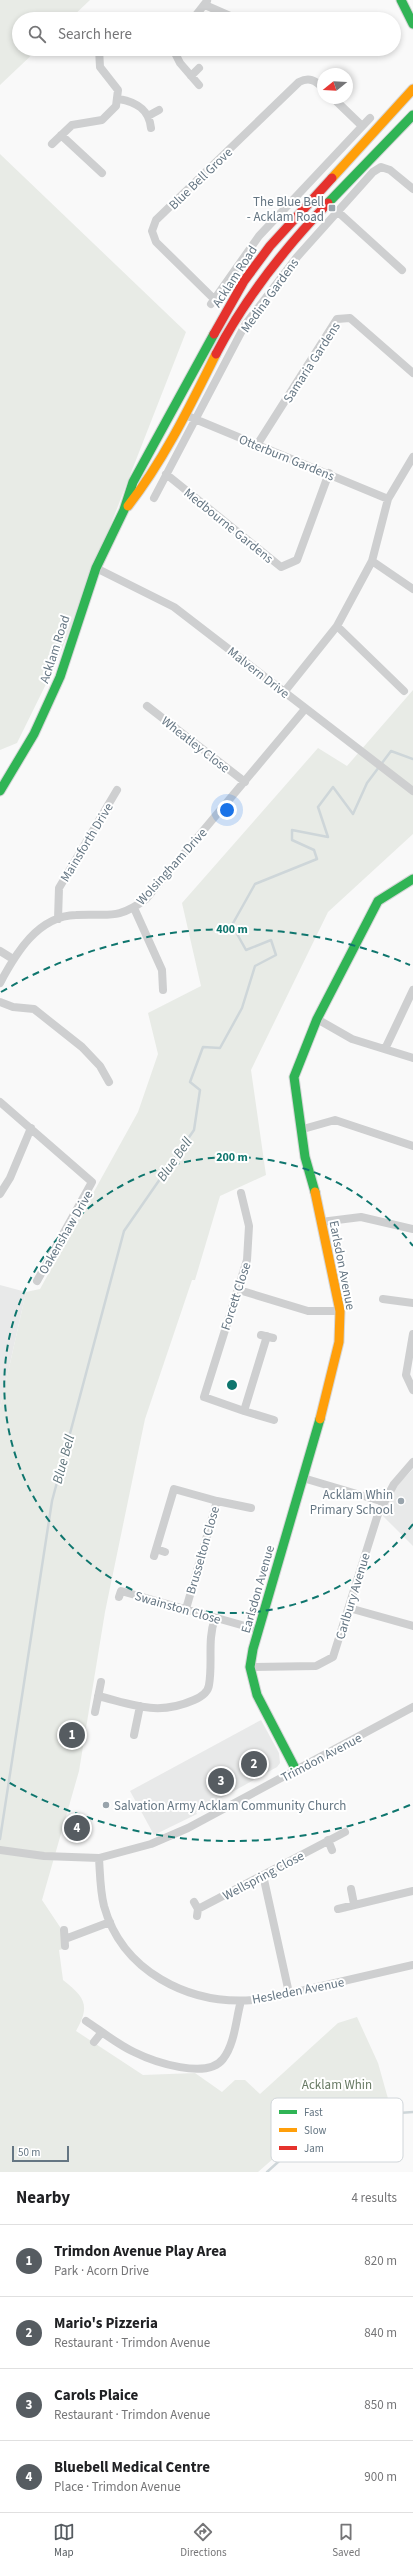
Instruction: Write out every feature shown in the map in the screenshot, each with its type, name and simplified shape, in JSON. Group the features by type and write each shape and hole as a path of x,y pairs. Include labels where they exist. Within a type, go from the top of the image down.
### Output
{"main road":[{"path":"401,0 413,24"},
{"name":"Acklam Road","path":"0,791 34,734 60,677 96,568 124,510 134,482 225,312 259,260 293,220 413,89"},
{"name":"Acklam Road","path":"124,510 139,492 190,417 234,320 265,274 303,230 413,115"},
{"name":"Earlsdon Avenue","path":"296,1770 257,1695 250,1667 259,1630 337,1357 340,1312 321,1222 305,1157 303,1129 294,1077 317,1019 378,901 413,879"}],"street":[{"path":"198,12 206,2 224,12"},
{"path":"52,144 75,123 104,119 114,110 119,99 116,87 99,64 99,56"},
{"path":"176,56 180,63 199,85"},
{"path":"191,76 199,68"},
{"name":"Blue Bell Grove","path":"317,82 315,80 306,79 298,82 156,220 152,231 156,242 212,301 259,236 361,125 370,118"},
{"path":"119,99 135,103 148,116 151,128"},
{"path":"339,104 361,125"},
{"path":"148,116 159,110"},
{"path":"61,135 102,173"},
{"name":"Medina Gardens","path":"154,498 166,474 190,417 245,325 272,287 337,211 373,172 381,167 390,170 413,190"},
{"path":"283,211 303,230"},
{"path":"337,211 402,270"},
{"name":"Samaria Gardens","path":"257,445 337,319 350,318 413,373"},
{"name":"Otterburn Gardens","path":"190,417 329,473 388,499"},
{"path":"284,691 337,626 372,561 388,499 413,457"},
{"name":"Medbourne Gardens","path":"166,474 281,567 297,560 329,473"},
{"path":"372,561 413,589"},
{"name":"Malvern Drive","path":"96,568 174,607 284,691 305,710 364,756 412,790"},
{"path":"337,626 404,691"},
{"name":"Wheatley Close","path":"147,706 245,782"},
{"name":"Wolsingham Drive","path":"0,983 13,959 35,932 58,919 75,915 108,916 124,913 146,899 305,710"},
{"name":"Mainsforth Drive","path":"58,919 59,888 118,790"},
{"path":"134,908 162,970 163,990"},
{"path":"0,951 13,959"},
{"path":"385,1049 413,990"},
{"path":"0,1002 13,1007 34,1009 82,1047 100,1066 109,1082"},
{"path":"317,1019 352,1040 413,1058"},
{"path":"0,1102 31,1128 10,1178 0,1194"},
{"path":"303,1129 335,1120 413,1146"},
{"name":"Oakenshaw Drive","path":"31,1128 92,1182 37,1281"},
{"name":"Forcett Close","path":"241,1193 250,1236 248,1260 204,1397 244,1411"},
{"path":"321,1222 361,1217 413,1230"},
{"path":"239,1290 308,1311 340,1312"},
{"path":"383,1299 413,1303"},
{"path":"413,1334 406,1375 413,1390"},
{"path":"267,1336 244,1411 274,1420"},
{"name":"Carlbury Avenue","path":"250,1667 309,1667 328,1661 336,1651 373,1527 394,1484 413,1462"},
{"path":"303,1478 384,1502"},
{"name":"Brusselton Close","path":"165,1552 155,1553 174,1489 217,1501 186,1609"},
{"path":"217,1501 251,1508"},
{"name":"Swainston Close","path":"121,1591 259,1630"},
{"path":"349,1608 413,1626"},
{"path":"98,1696 140,1706 162,1709 174,1708 201,1696 206,1692 209,1684 210,1634 215,1618"},
{"path":"95,1712 101,1682"},
{"path":"134,1735 140,1706"},
{"name":"Trimdon Avenue","path":"0,1850 20,1854 99,1858 151,1844 175,1835 413,1708"},
{"name":"Wellspring Close","path":"197,1909 344,1832"},
{"path":"328,1840 332,1850"},
{"name":"Hesleden Avenue","path":"99,1858 104,1904 110,1922 128,1952 139,1964 166,1983 203,1996 241,2000 290,1993 413,1965"},
{"path":"263,1875 290,1993"},
{"path":"351,1889 354,1904"},
{"path":"338,1909 413,1891"},
{"path":"64,1930 65,1942 110,1922"},
{"path":"86,2021 102,2032 148,2058 191,2068 208,2069 218,2064 226,2055 241,2000"},
{"path":"94,2042 102,2032"}],"shaded area":[{"path":"0,1285 26,1292 0,1408"},
{"name":"Acklam Whin Primary School","path":"413,1469 413,1546 383,1516 396,1486"},
{"path":"261,1720 279,1753 280,1763 277,1767 196,1812 197,1814 154,1835 130,1791"}],"green space":[{"path":"0,0 90,0 77,12 12,12 12,56 31,56 0,85"},
{"path":"0,154 186,332 50,680 49,678 17,743 0,750"},
{"name":"Acklam Whin","path":"413,690 413,834 328,912 251,1070 266,1175 220,1196 195,1280 192,1280 145,1419 105,1612 79,1771 42,1900 60,1927 63,1949 59,1950 63,1980 77,1992 83,2003 83,2015 76,2031 143,2075 195,2073 222,2092 235,2080 245,2080 260,2094 338,2023 357,2017 378,2063 388,2098 271,2098 271,2161 258,2172 0,2172 0,1408 26,1292 40,1289 138,1112 158,1054 148,1013 201,986 182,903 318,748 347,766"}],"waterway":[{"name":"Blue Bell","path":"0,1839 52,1501 124,1231 194,1130 200,1090 190,1082 203,1047 220,1048 242,1008 255,966 276,955 271,940 246,950 232,925 255,884 317,859 314,850 292,840 292,830 328,837 318,807 333,787 353,814 367,783 391,751 413,759"},
{"path":"403,2113 413,2112"},
{"path":"267,2172 278,2162"}],"traffic: fast":[{"path":"401,0 413,24"},
{"path":"328,203 413,115"},
{"path":"0,791 34,734 60,677 96,568 124,510 133,482 214,334"},
{"path":"315,1192 305,1157 294,1077 317,1019 378,901 413,879"},
{"path":"296,1770 257,1695 250,1667 253,1649 320,1419"}],"traffic: slow":[{"path":"332,178 413,89"},
{"path":"128,506 165,451 216,354"},
{"path":"315,1192 340,1311 339,1342 320,1419"}],"traffic: jam":[{"path":"214,334 244,281 270,246 332,178"},
{"path":"216,354 227,333 266,275 296,238 328,203"}],"place":[{"name":"The Blue Bell - Acklam Road","path":"332,208"},
{"name":"Acklam Whin Primary School","path":"401,1501"},
{"name":"Trimdon Avenue Play Area","path":"72,1735"},
{"name":"Mario's Pizzeria","path":"254,1764"},
{"name":"Carols Plaice","path":"221,1781"},
{"name":"Salvation Army Acklam Community Church","path":"106,1805"},
{"name":"Bluebell Medical Centre","path":"77,1828"}]}
